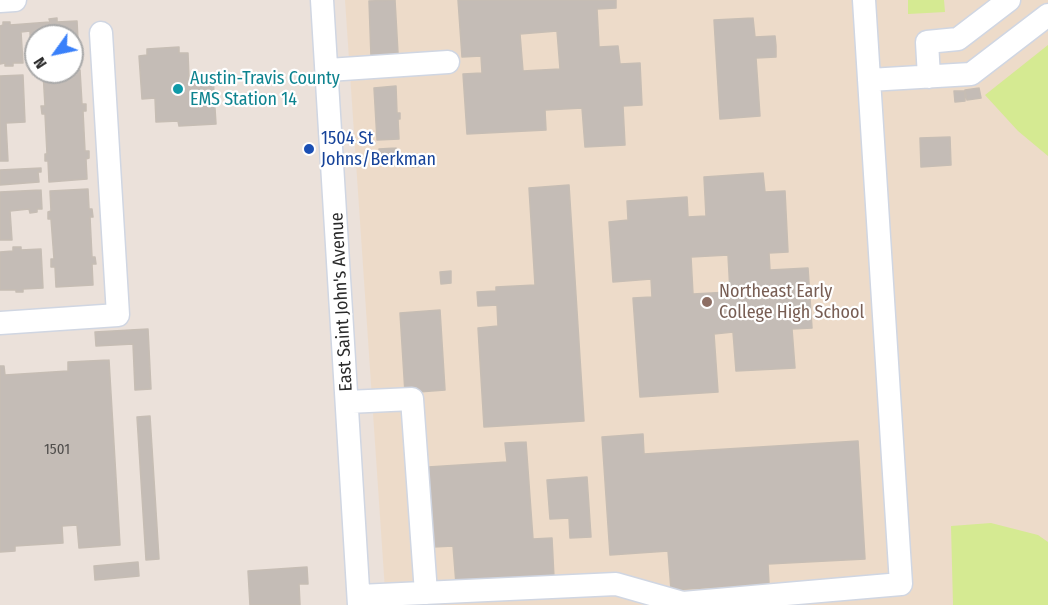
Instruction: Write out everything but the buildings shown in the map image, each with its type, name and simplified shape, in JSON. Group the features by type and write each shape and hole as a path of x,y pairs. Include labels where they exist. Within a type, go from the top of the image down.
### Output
{"street":[{"path":"0,1 15,0"},
{"name":"East Saint John's Avenue","path":"322,0 359,601"},
{"path":"359,601 426,593 615,584 683,603 901,584 864,0"},
{"path":"929,76 927,42 958,39 1009,0"},
{"path":"869,80 971,74 1048,15"},
{"path":"0,323 118,315 101,33"},
{"path":"328,70 448,62"},
{"path":"347,402 412,399 426,593"}],"shaded area":[{"name":"Northeast Early College High School","path":"345,0 1048,0 1048,605 386,605"}],"green space":[{"path":"908,0 944,0 945,12 908,14"},
{"path":"1048,45 1048,156 1018,131 985,95"},
{"path":"991,523 1038,535 1048,542 1048,605 953,605 951,526"}],"place":[{"name":"Austin-Travis County EMS Station 14","path":"178,89"},
{"name":"1504 St Johns/Berkman","path":"309,149"},
{"name":"Northeast Early College High School","path":"707,302"}]}
